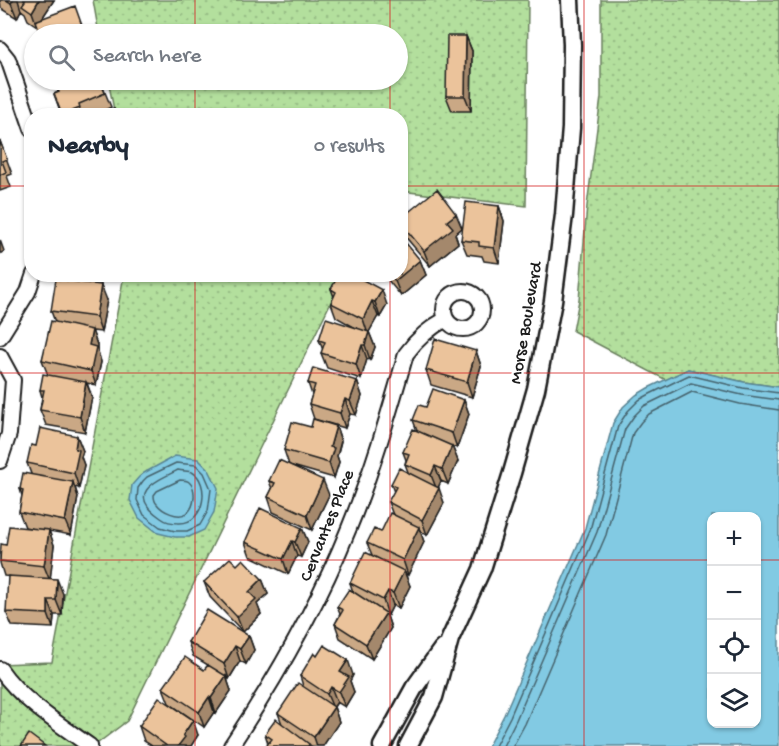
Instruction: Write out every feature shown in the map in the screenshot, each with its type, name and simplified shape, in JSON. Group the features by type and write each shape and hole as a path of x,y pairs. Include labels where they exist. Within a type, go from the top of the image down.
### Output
{"street":[{"name":"Morse Boulevard","path":"408,746 434,697 450,639 482,569 537,389 553,301 572,128 570,0"},
{"path":"0,49 8,59 25,108"},
{"path":"0,337 28,292 31,282"},
{"name":"Cervantes Place","path":"231,746 290,651 349,528 373,461 406,354 431,327 446,320"},
{"path":"0,356 13,380 9,434 0,461"},
{"name":"Morse Boulevard","path":"381,746 414,688 450,639"},
{"path":"0,669 25,696 90,746"}],"green space":[{"path":"93,0 528,0 526,206 408,192 408,108 114,108 110,90 408,90 408,24 97,24"},
{"path":"601,0 779,0 779,387 744,382 688,369 666,380 573,331 579,300 587,206 601,97"},
{"path":"123,282 341,282 127,721 94,746 0,746 0,664 52,662"}],"water":[{"path":"688,369 744,382 779,387 779,746 488,746 504,715 585,528 613,423 623,407 636,395"},
{"path":"175,456 198,459 209,470 218,488 214,512 204,530 189,537 158,533 139,518 130,500 132,485 139,477"}],"building":[{"path":"23,0 39,0 32,12 22,5 25,1"},
{"path":"75,6 81,24 36,24 35,21"},
{"path":"447,36 466,36 465,96 446,96"},
{"path":"58,90 104,90 105,93 79,104 80,108 59,108 54,94 59,92"},
{"path":"0,141 7,159 2,161 6,172 0,175"},
{"path":"437,189 456,214 447,221 453,228 424,251 408,232 408,213"},
{"path":"466,202 499,206 494,248 479,246 479,242 461,240"},
{"path":"408,246 420,260 408,270"},
{"path":"56,282 101,285 96,317 51,311"},
{"path":"335,282 367,282 382,290 375,302 372,301 363,319 331,303 336,292 331,289"},
{"path":"326,318 369,332 356,364 321,353 325,342 319,340"},
{"path":"51,321 92,330 89,345 96,347 91,371 42,360"},
{"path":"435,339 476,351 467,382 426,370"},
{"path":"313,368 357,381 350,401 345,399 340,413 309,404 315,385 308,383"},
{"path":"43,374 86,382 80,417 40,410 44,390 40,390"},
{"path":"433,389 464,400 452,433 413,420 419,405 426,407"},
{"path":"313,419 336,426 330,447 334,448 329,463 284,450 292,422 311,427"},
{"path":"40,428 77,436 75,449 79,450 74,473 27,463 31,445 36,446"},
{"path":"413,429 452,446 442,469 435,466 431,475 405,464 409,454 403,452"},
{"path":"279,460 323,480 307,515 268,497 275,483 269,481"},
{"path":"399,468 439,488 422,520 388,502 396,487 391,484"},
{"path":"23,473 73,482 65,521 19,512"},
{"path":"260,508 302,528 283,559 245,542"},
{"path":"390,513 419,527 403,560 367,543 374,529 381,532"},
{"path":"9,526 49,530 44,566 0,561 1,544 6,545"},
{"path":"365,552 404,571 393,593 388,591 383,600 350,583"},
{"path":"230,558 237,565 243,559 262,579 249,592 256,599 237,617 204,582"},
{"path":"8,576 57,579 56,600 48,600 48,614 6,612"},
{"path":"349,589 386,613 366,644 335,624 343,610 337,607"},
{"path":"207,610 249,636 240,649 235,646 224,664 188,642"},
{"path":"324,645 348,660 340,672 349,677 339,692 331,687 327,694 300,676 314,653 317,656"},
{"path":"185,657 204,670 208,665 226,676 199,712 163,688"},
{"path":"298,683 334,707 314,737 278,713"},
{"path":"159,697 193,720 178,746 167,746 139,726"},
{"path":"276,719 309,744 308,746 266,746 272,739 265,734"},
{"path":"29,734 45,746 21,746"}]}
